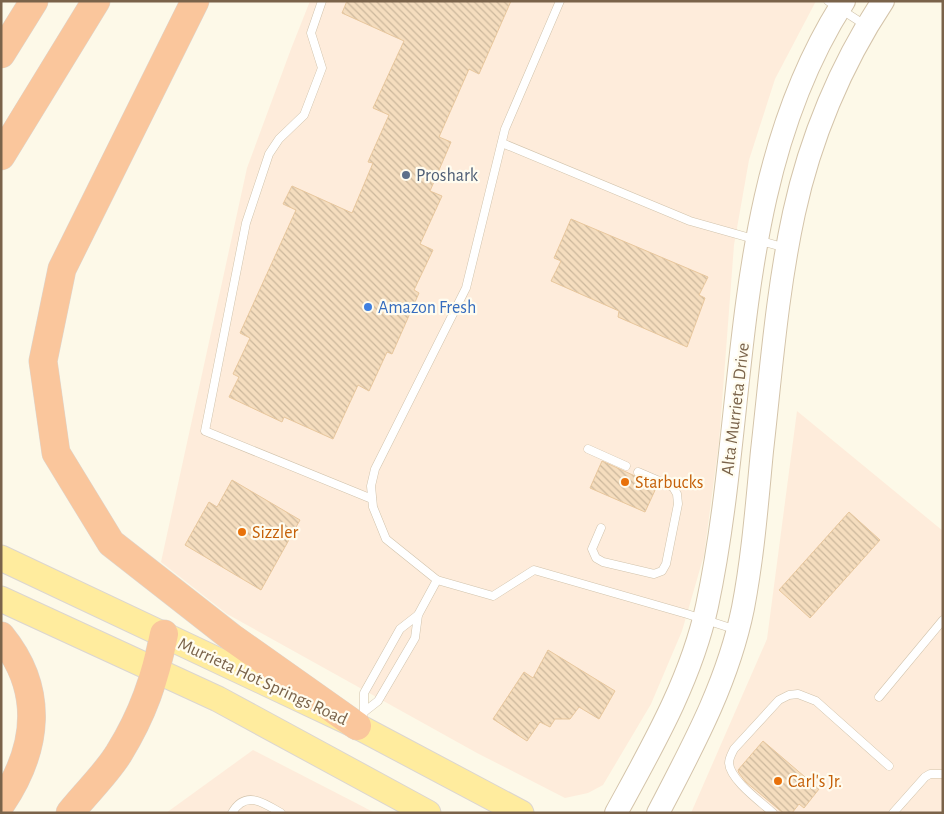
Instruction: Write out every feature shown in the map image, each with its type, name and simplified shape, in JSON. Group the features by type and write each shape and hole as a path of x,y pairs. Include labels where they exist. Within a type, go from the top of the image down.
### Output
{"highway":[{"path":"1,54 34,1"},
{"path":"1,156 96,1"},
{"path":"195,1 62,269 43,360 56,452 111,543 231,637 360,719"},
{"path":"70,813 118,754 145,705 157,671 164,634"},
{"path":"1,636 18,662 27,682 32,718 27,753 19,775 1,804"}],"main road":[{"name":"Murrieta Hot Springs Road","path":"1,558 164,634 360,719 521,813"},
{"name":"Murrieta Hot Springs Road","path":"1,599 218,700 428,813"}],"street":[{"name":"Alta Murrieta Drive","path":"658,813 712,705 726,672 737,631 752,551 768,391 787,249 799,194 822,124 841,78 867,26 884,1"},
{"name":"Alta Murrieta Drive","path":"616,813 672,706 694,652 704,619 723,509 744,324 763,204 780,139 807,69 837,4"}],"lane":[{"path":"322,1 311,33 322,68 304,115 279,139 269,154 246,224 205,431 372,499"},
{"path":"560,1 508,121 466,288 375,469 371,486 373,507 386,539 437,580 493,596 534,570 704,619 737,631"},
{"path":"837,4 867,26"},
{"path":"502,143 690,221 787,249"},
{"path":"588,449 626,466"},
{"path":"601,528 592,550 596,558 603,562 654,574 662,571 666,564 678,504 676,494 673,487 638,472"},
{"path":"360,719 378,701 415,638 418,615 437,580"},
{"path":"360,719 364,693 400,630 418,615"},
{"path":"879,697 943,620"},
{"path":"773,813 735,778 729,763 734,748 779,700 788,695 798,694 810,697 816,701 889,766"},
{"path":"893,813 925,777 930,774 943,774"},
{"path":"232,813 236,806 245,800 254,800 267,804 281,813"}],"shaded area":[{"path":"310,1 816,1 775,79 749,160 734,245 719,442 704,555 682,631 651,704 603,785 588,793 565,798 477,753 227,614 161,562 247,168"},
{"path":"797,411 943,531 943,813 691,813 767,639"},
{"path":"253,750 354,802 375,813 166,813"}],"building":[{"path":"347,1 511,1 479,74 469,69 439,137 451,142 430,191 442,196 420,244 433,250 414,290 419,293 392,354 387,352 369,391 358,385 333,439 284,417 282,422 229,397 239,377 233,374 250,338 240,333 296,210 283,204 292,186 352,213 373,163 368,162 389,115 373,108 404,41 342,13"},
{"path":"571,219 708,277 699,295 705,298 687,347 618,317 619,311 551,281 561,261 554,258"},
{"path":"602,461 657,486 645,512 590,488"},
{"name":"Sizzler","path":"232,480 300,520 261,590 185,545 209,502 217,507"},
{"path":"849,512 880,540 810,618 779,590"},
{"path":"548,650 615,691 599,719 579,707 570,719 555,719 550,727 540,722 527,741 493,719 524,672 533,678"},
{"name":"Carl's Jr.","path":"763,741 819,789 804,808 799,804 792,813 783,813 746,782 739,773 738,770"}],"place":[{"name":"Proshark","path":"406,175"},
{"name":"Amazon Fresh","path":"368,307"},
{"name":"Starbucks","path":"625,482"},
{"name":"Sizzler","path":"242,532"},
{"name":"Carl's Jr.","path":"778,781"}]}
